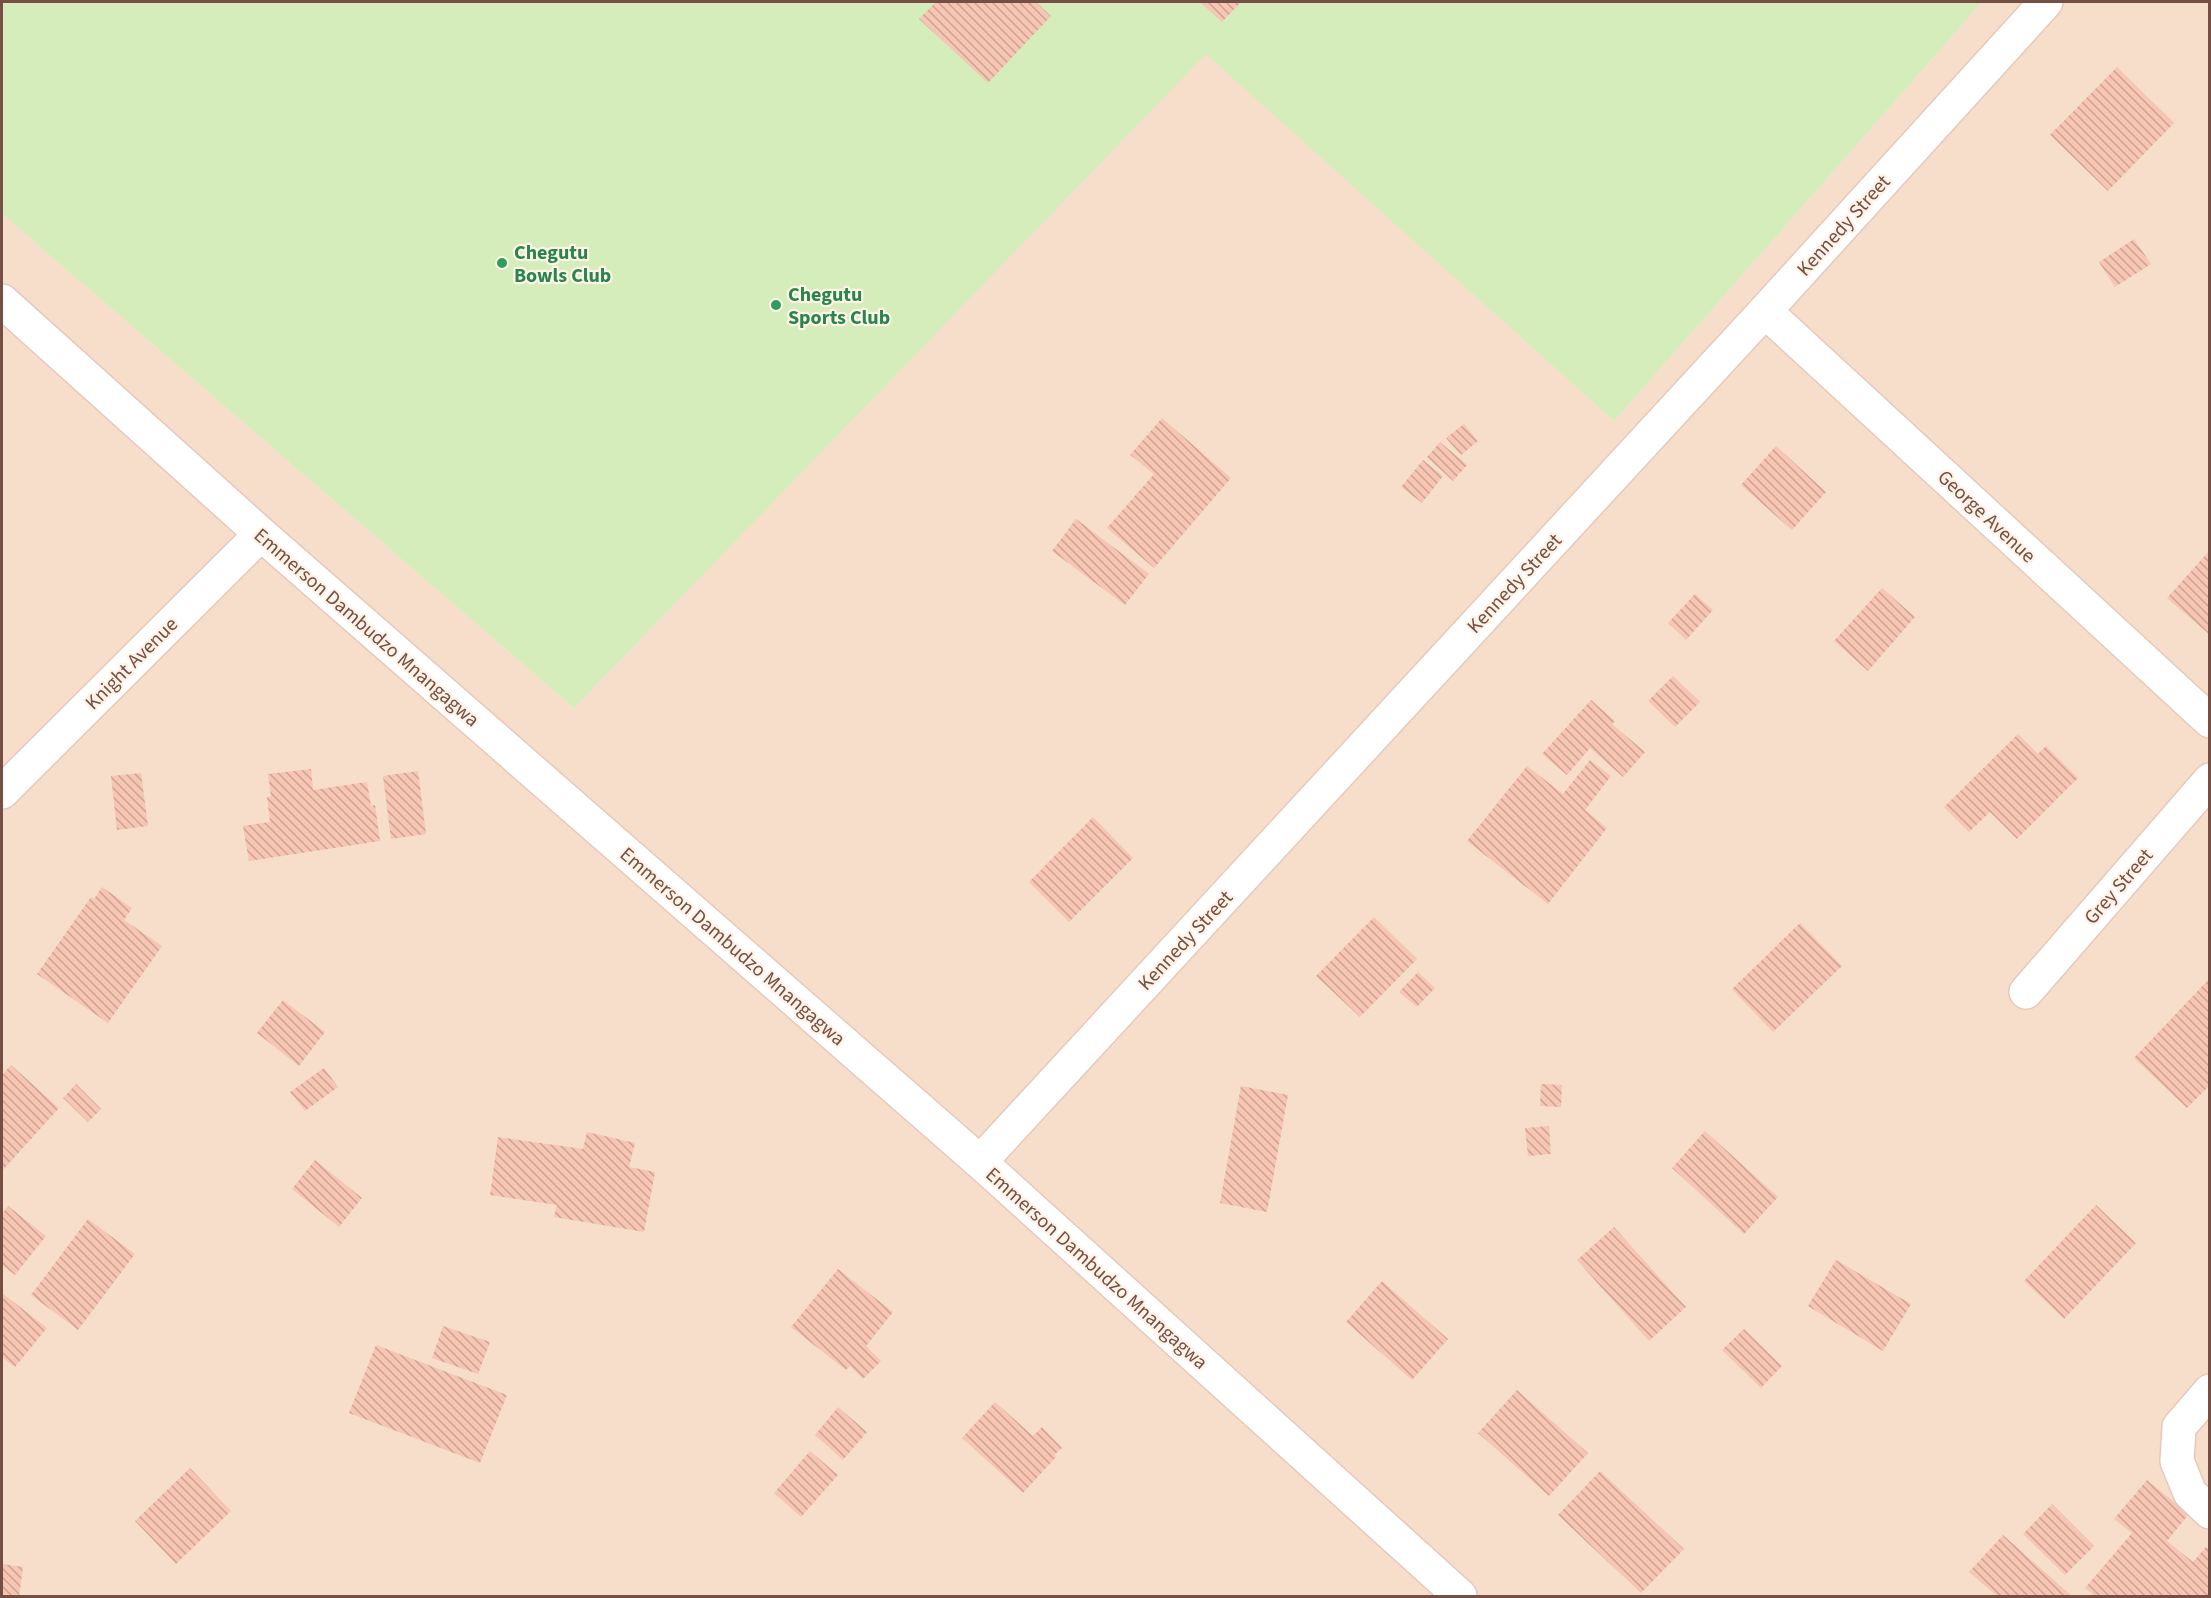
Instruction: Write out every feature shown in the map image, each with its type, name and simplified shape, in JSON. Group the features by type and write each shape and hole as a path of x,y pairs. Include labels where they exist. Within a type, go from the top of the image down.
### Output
{"street":[{"name":"Kennedy Street","path":"980,1162 1765,311 2046,2"},
{"name":"Emmerson Dambudzo Mnangagwa","path":"2,301 261,534 980,1162 1460,1596"},
{"name":"George Avenue","path":"1765,311 2210,721"},
{"name":"Knight Avenue","path":"2,792 261,534"},
{"name":"Grey Street","path":"2026,992 2210,780"},
{"path":"2210,1391 2178,1427 2177,1461 2190,1493 2210,1512"}],"shaded area":[{"path":"1982,2 2209,2 2209,1596 2,1596 2,214 574,708 1206,53 1614,421"}],"green space":[{"name":"Chegutu Sports Club","path":"2,2 1982,2 1614,421 1206,54 574,708 2,214"}],"building":[{"path":"936,2 1036,2 1051,16 988,83 919,19"},
{"path":"1200,2 1241,2 1222,22"},
{"path":"2117,67 2174,123 2108,191 2050,135"},
{"path":"2134,239 2151,264 2115,287 2099,262"},
{"path":"1162,418 1231,478 1154,568 1107,528 1154,474 1130,455"},
{"path":"1464,424 1478,441 1461,455 1446,438"},
{"path":"1440,442 1467,465 1453,481 1427,457"},
{"path":"1776,446 1826,492 1792,530 1741,485"},
{"path":"1423,460 1443,476 1422,503 1401,487"},
{"path":"1076,519 1149,574 1125,605 1052,551"},
{"path":"2210,550 2210,635 2167,598"},
{"path":"1882,588 1915,617 1868,671 1834,641"},
{"path":"1695,594 1713,610 1686,640 1668,623"},
{"path":"1673,676 1700,702 1675,727 1648,701"},
{"path":"1591,700 1615,721 1612,724 1645,752 1623,777 1590,748 1567,775 1542,754"},
{"path":"2018,734 2038,754 2046,746 2078,778 2017,839 1990,812 1969,832 1944,807"},
{"path":"1590,760 1611,776 1585,810 1607,828 1548,904 1467,841 1527,766 1563,794"},
{"path":"311,769 313,790 367,782 371,806 375,805 380,841 249,861 243,826 270,822 267,797 271,796 268,774"},
{"path":"418,771 426,834 391,839 383,776"},
{"path":"141,773 148,826 117,830 111,776"},
{"path":"1093,817 1133,858 1069,922 1029,882"},
{"path":"102,887 132,908 124,920 162,946 108,1023 37,974 91,897 94,899"},
{"path":"1374,917 1417,959 1360,1017 1316,976"},
{"path":"1800,923 1842,966 1773,1032 1732,989"},
{"path":"1418,972 1435,988 1417,1007 1399,992"},
{"path":"2210,978 2210,1085 2187,1108 2134,1058"},
{"path":"283,1000 325,1032 299,1066 257,1033"},
{"path":"11,1065 59,1108 2,1171 2,1075"},
{"path":"324,1068 338,1087 305,1111 290,1092"},
{"path":"76,1084 101,1109 88,1122 63,1098"},
{"path":"1541,1084 1562,1085 1561,1107 1540,1106"},
{"path":"1241,1086 1288,1095 1267,1212 1220,1203"},
{"path":"1549,1126 1551,1154 1528,1156 1525,1128"},
{"path":"1705,1131 1778,1197 1744,1234 1672,1168"},
{"path":"587,1132 635,1143 629,1167 655,1172 644,1232 554,1217 557,1205 490,1195 498,1137 583,1149"},
{"path":"315,1160 362,1198 339,1227 292,1189"},
{"path":"2096,1205 2136,1243 2064,1319 2024,1281"},
{"path":"8,1206 46,1236 15,1275 2,1265 2,1214"},
{"path":"88,1219 135,1254 78,1330 31,1295"},
{"path":"1614,1227 1686,1307 1649,1341 1577,1260"},
{"path":"1836,1260 1911,1304 1883,1351 1808,1306"},
{"path":"838,1269 893,1312 866,1346 881,1361 863,1379 850,1366 846,1370 791,1327"},
{"path":"1382,1281 1448,1339 1412,1380 1346,1322"},
{"path":"2,1293 47,1328 15,1367 2,1357"},
{"path":"443,1326 490,1342 478,1374 432,1358"},
{"path":"1744,1329 1782,1366 1761,1388 1722,1350"},
{"path":"376,1345 507,1395 480,1463 349,1413"},
{"path":"1517,1390 1588,1453 1549,1496 1478,1433"},
{"path":"995,1402 1033,1436 1042,1427 1062,1448 1023,1493 962,1438"},
{"path":"838,1407 867,1432 843,1460 815,1435"},
{"path":"810,1451 838,1475 801,1517 774,1493"},
{"path":"190,1468 231,1511 176,1564 135,1521"},
{"path":"1600,1471 1684,1549 1641,1593 1558,1515"},
{"path":"2147,1480 2189,1514 2167,1541 2193,1562 2206,1547 2210,1550 2210,1596 2095,1596 2085,1588 2132,1533 2114,1519"},
{"path":"2052,1504 2094,1546 2065,1575 2023,1534"},
{"path":"2003,1535 2072,1596 1997,1596 1969,1572"},
{"path":"2,1564 23,1567 19,1596 2,1596"}],"place":[{"name":"Chegutu Bowls Club","path":"502,263"},
{"name":"Chegutu Sports Club","path":"776,305"}]}
